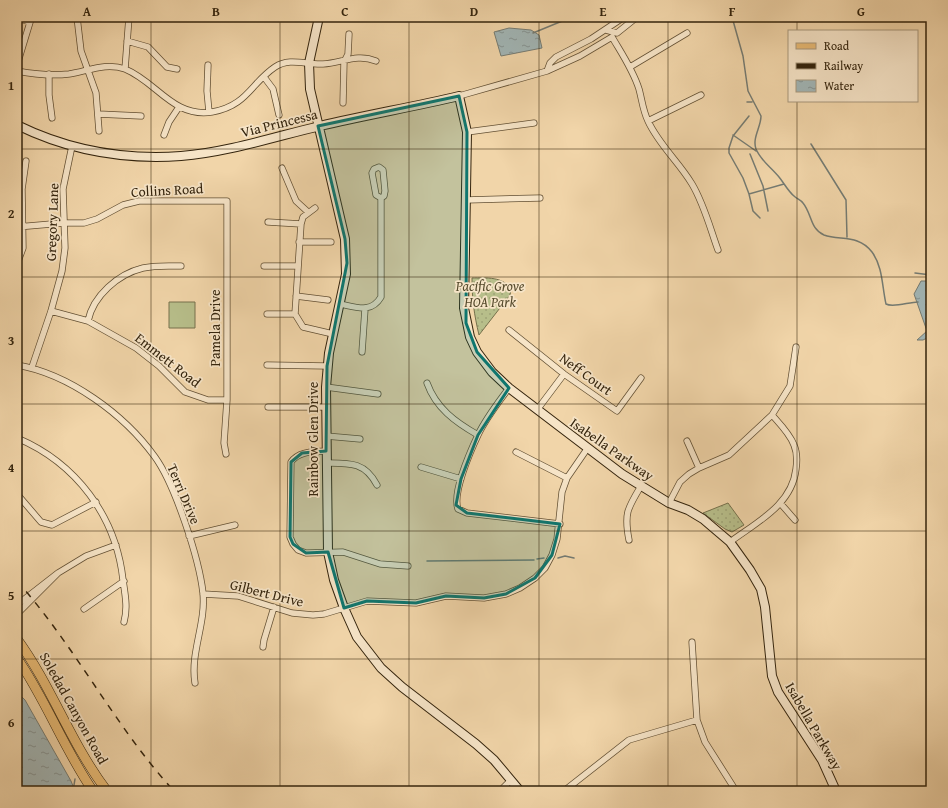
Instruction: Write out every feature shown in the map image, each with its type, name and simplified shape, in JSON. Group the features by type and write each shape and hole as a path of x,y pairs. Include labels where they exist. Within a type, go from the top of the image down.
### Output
{"main road":[{"name":"Soledad Canyon Road","path":"17,639 37,667 86,760 107,791"},
{"name":"Soledad Canyon Road","path":"17,658 35,686 74,760 93,791"}],"street":[{"path":"77,17 81,51 96,93 99,131"},
{"path":"125,69 129,17"},
{"name":"Rainbow Glen Drive","path":"319,17 309,63 310,89 345,239 346,274 327,366 326,463 328,552 331,571 344,608 357,638 382,668 402,687 476,744 494,760 520,791"},
{"path":"547,71 550,63 556,56 606,30 624,17"},
{"path":"606,30 617,33 637,17"},
{"path":"17,18 30,20 17,66"},
{"path":"687,33 630,67 639,89 642,107 648,121 661,144 692,184 703,205 718,250"},
{"path":"343,103 344,62 348,54 349,34"},
{"name":"Via Princessa","path":"17,125 50,139 72,146 117,155 149,157 182,156 226,149 318,126 459,96 547,71 580,56 612,38 630,67"},
{"path":"127,41 148,47 167,67 177,69"},
{"path":"17,71 69,74 106,66 125,69 136,74 167,100 179,107 194,112 210,112 227,108 244,99 264,77 282,63 296,62 325,64 346,58 367,57 376,61"},
{"path":"208,65 207,91 210,112"},
{"path":"49,74 49,95 52,118"},
{"path":"264,77 273,89 279,115"},
{"path":"648,121 701,95"},
{"name":"Isabella Parkway","path":"459,96 467,132 464,293 466,323 477,352 492,372 509,388 587,449 641,486 669,503 688,510 703,519 730,542 750,570 760,589 765,606 772,676 778,692 822,760 836,791"},
{"path":"164,135 179,107"},
{"path":"98,114 141,116"},
{"path":"467,132 534,123"},
{"name":"Gregory Lane","path":"32,367 51,311 62,271 64,248 63,189 72,146"},
{"path":"17,264 23,248 20,227 22,189 26,161"},
{"path":"340,304 365,309 377,303 380,297 381,198 386,193 382,169 377,167 372,173 376,195 381,198"},
{"path":"282,168 296,201 308,212"},
{"path":"466,200 540,198"},
{"name":"Collins Road","path":"20,227 63,223 84,223 97,219 123,205 139,201 227,201"},
{"name":"Pamela Drive","path":"226,454 224,443 227,400 227,201"},
{"path":"315,208 303,217 301,224 295,314 303,327 333,334"},
{"path":"268,222 301,224"},
{"path":"299,242 331,242"},
{"path":"88,321 90,310 105,290 128,274 158,266 181,266"},
{"path":"264,266 297,266"},
{"path":"296,296 328,300"},
{"path":"362,352 365,309"},
{"name":"Emmett Road","path":"51,311 88,321 136,348 159,366 185,392 208,400 227,400"},
{"path":"267,314 295,314"},
{"name":"Neff Court","path":"509,330 564,374 616,411 640,378"},
{"path":"669,503 680,482 699,468 729,455 772,415 790,386 796,347"},
{"name":"Terri Drive","path":"17,365 32,367 80,389 126,424 155,457 168,478 189,536 203,594 201,622 194,656 195,683"},
{"path":"268,365 327,366"},
{"path":"537,410 564,374"},
{"path":"426,383 432,396 444,412 461,426 478,435"},
{"path":"326,387 378,394"},
{"path":"509,388 478,435 461,479 456,505 461,511 560,524"},
{"path":"268,407 326,407"},
{"path":"730,542 781,504 789,494 795,482 796,464 794,446 786,431 772,415"},
{"path":"326,436 360,439"},
{"path":"17,438 61,463 81,482 105,515 116,545 124,581 126,614 124,622"},
{"path":"687,441 699,468"},
{"name":"Gilbert Drive","path":"203,594 238,596 292,613 313,615 367,602 416,603 446,596 484,598 506,594 520,588 535,578 545,568 552,555 557,539 560,524 562,492 567,478 587,449"},
{"path":"326,451 302,453 291,462 290,537 293,544 298,550 306,553 343,552 380,564 408,566"},
{"path":"516,452 567,478"},
{"path":"326,463 356,465 367,469 378,485"},
{"path":"421,467 461,479"},
{"path":"629,540 627,509 641,486"},
{"path":"17,494 40,522 46,525 52,525 96,502"},
{"path":"781,504 795,520"},
{"path":"189,536 235,525"},
{"path":"17,605 58,573 86,556 116,545"},
{"path":"17,614 58,573"},
{"path":"84,609 124,581"},
{"path":"264,647 264,640 274,607"},
{"path":"692,642 697,720 706,742 736,791"},
{"path":"564,791 629,740 697,720"},
{"path":"500,791 511,780"}],"highlighted area":[{"path":"459,96 467,132 466,323 477,352 509,388 478,435 461,479 456,505 467,513 560,524 552,555 535,578 506,594 484,598 446,596 416,603 367,601 344,608 328,552 306,553 293,544 290,537 291,462 302,453 326,451 327,366 347,263 345,239 318,126"}],"green space":[{"name":"Pacific Grove HOA Park","path":"472,278 489,278 499,280 508,285 511,290 510,295 479,335 472,293"},
{"path":"169,302 195,302 195,328 169,328"},
{"path":"728,503 744,525 732,532 725,529 703,513"}],"water":[{"path":"509,28 531,30 539,35 542,48 501,56 494,32"},
{"path":"921,281 931,281 931,336 923,340 917,340 927,331 914,294"},
{"path":"17,692 25,700 71,781 75,791 17,791"}],"waterway":[{"path":"533,33 572,17"},
{"path":"732,17 743,56 748,91 761,116 755,141 758,153 792,194 803,203 819,232 830,237 855,240 867,246 876,258 878,264 886,304 897,305 918,302"},
{"path":"747,102 752,102"},
{"path":"749,116 733,136 729,148 729,153 743,178 749,194 784,184"},
{"path":"733,135 756,151"},
{"path":"811,144 846,200 847,237"},
{"path":"750,154 763,186 768,211"},
{"path":"749,194 753,211 760,218"},
{"path":"915,273 931,275"},
{"path":"558,558 565,556 574,558"},
{"path":"537,559 544,558"},
{"path":"427,561 534,560"},
{"path":"73,791 75,779"}],"railway":[{"path":"17,581 58,633 133,740 174,791"}]}
